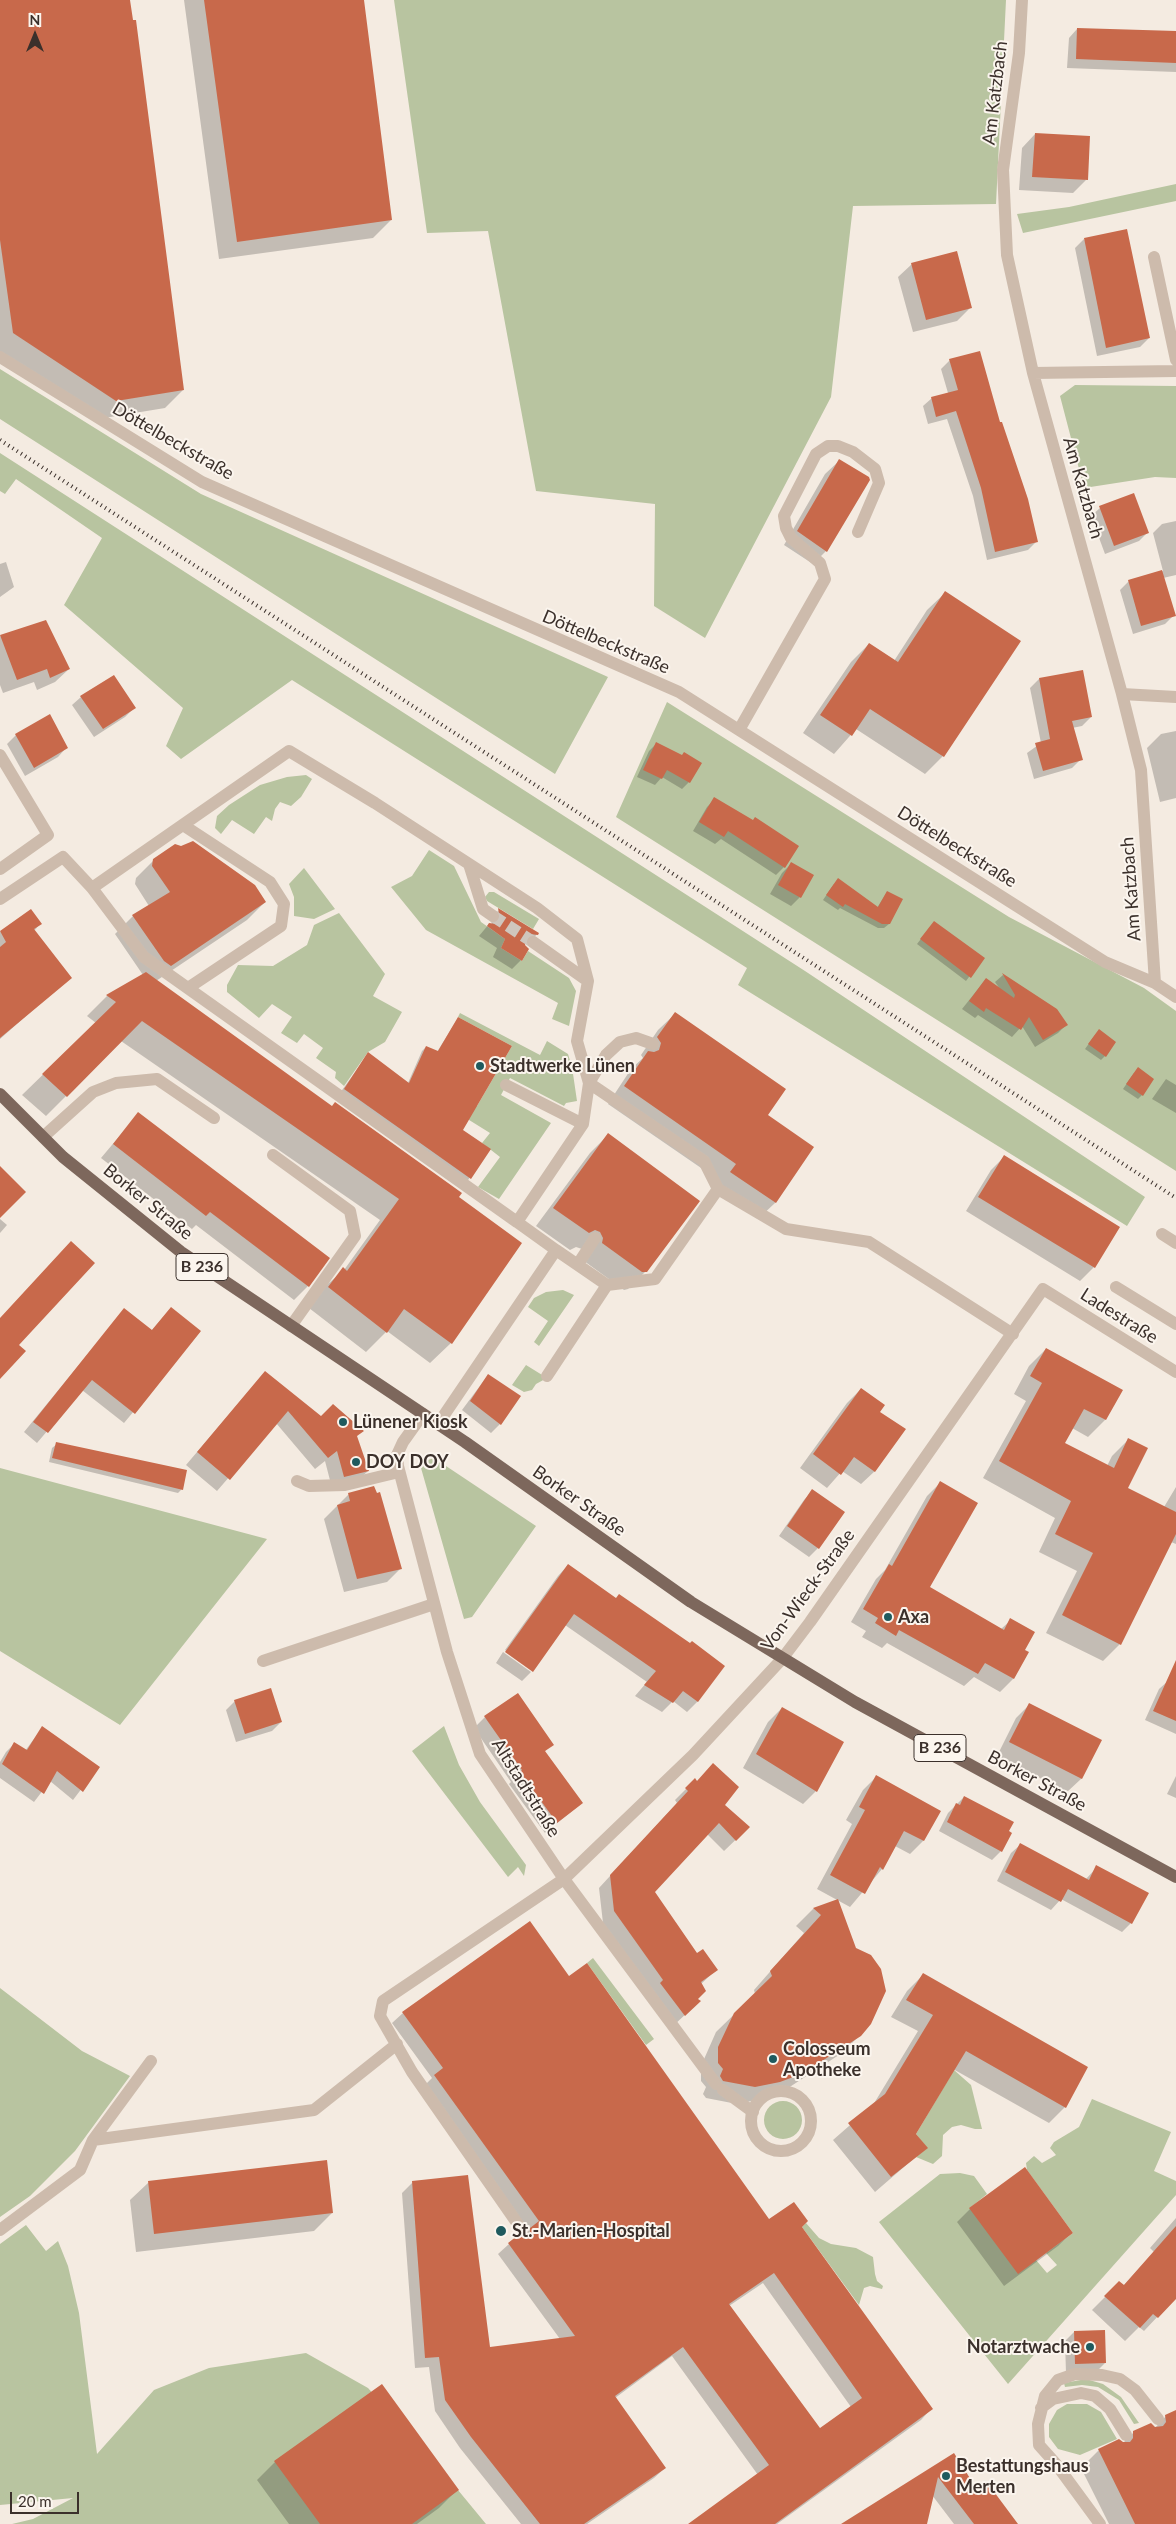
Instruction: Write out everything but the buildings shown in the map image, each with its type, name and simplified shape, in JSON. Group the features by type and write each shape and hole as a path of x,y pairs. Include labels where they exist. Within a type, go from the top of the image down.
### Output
{"main road":[{"name":"Borker Straße","path":"0,1094 64,1157 181,1252 438,1424 690,1602 855,1702 1176,1878"}],"street":[{"name":"Am Katzbach","path":"1022,0 1019,54 1004,170 1007,255 1033,373 1122,694 1141,770 1155,983"},
{"path":"1154,257 1176,360"},
{"name":"Döttelbeckstraße","path":"0,357 202,482 679,692 1105,962 1155,983 1176,998"},
{"path":"1033,373 1176,372"},
{"path":"739,730 825,579 820,563 791,538 786,528 784,516 816,454 828,446 838,446 853,452 875,469 879,483 858,532"},
{"path":"1122,694 1176,696"},
{"path":"92,888 288,751 376,803 537,908 577,939 588,981 577,1041 589,1083 704,1161 718,1189 786,1229 869,1242 1013,1334"},
{"path":"0,755 48,835 0,869"},
{"path":"183,825 270,882 284,904 281,926 188,988"},
{"path":"0,899 63,857 92,888 144,957 607,1285 655,1279 718,1189"},
{"path":"469,864 483,909 493,916"},
{"path":"533,942 588,981"},
{"path":"517,1222 583,1124 589,1083 606,1055 620,1042 636,1038 653,1044"},
{"path":"43,1137 94,1092 116,1083 157,1079 214,1118"},
{"path":"506,1085 583,1124"},
{"path":"273,1155 350,1211 355,1236 291,1326"},
{"path":"1162,1234 1176,1243"},
{"path":"578,1264 596,1238"},
{"path":"438,1424 556,1250"},
{"path":"547,1376 607,1285"},
{"path":"1116,1287 1176,1324"},
{"name":"Von-Wieck-Straße","path":"522,2230 417,2080 380,2016 383,2001 564,1879 693,1755 782,1659 1043,1289"},
{"name":"Ladestraße","path":"1043,1289 1176,1372"},
{"name":"Altstadtstraße","path":"423,1414 397,1455 399,1472 447,1652 480,1754 564,1879 720,2087 752,2112"},
{"path":"297,1481 309,1486 345,1485 399,1472"},
{"path":"263,1661 434,1604"},
{"path":"93,2140 314,2110 397,2044"},
{"path":"0,2230 80,2170 93,2140 151,2061"},
{"path":"785,2091 803,2100 811,2119 810,2129 799,2145 791,2149 772,2149 757,2139 751,2121 752,2112 757,2103 765,2096 785,2091"},
{"path":"1100,2524 1056,2464 1039,2445 1038,2424 1045,2396 1058,2380 1075,2374 1102,2375 1120,2379 1135,2390 1158,2419"},
{"path":"1041,2408 1053,2399 1081,2393 1095,2396 1110,2409 1126,2435"}],"green space":[{"path":"394,0 1006,0 996,204 853,206 831,397 705,638 654,606 655,504 536,491 488,231 427,233"},
{"path":"1176,184 1176,201 1023,233 1017,214 1069,207"},
{"path":"0,369 201,494 608,677 555,774 0,419"},
{"path":"1075,385 1176,386 1176,478 1155,477 1084,488 1060,396"},
{"path":"0,453 805,971 1145,1197 1127,1226 738,985 747,968 292,680 181,759 166,746 183,708 64,605 102,538 16,479 5,494 0,491"},
{"path":"667,702 1009,917 1144,988 1176,1011 1176,1171 616,817"},
{"path":"306,775 312,779 301,797 291,806 280,802 275,809 272,821 266,817 254,834 232,820 221,834 215,828 217,816 229,805 260,785 287,777"},
{"path":"429,850 454,866 481,922 505,939 501,948 522,961 528,951 569,978 576,991 569,1026 552,1019 558,1003 426,930 391,887 412,876"},
{"path":"304,868 335,909 314,919 294,916 294,897 289,884"},
{"path":"489,892 494,892 539,919 533,929 487,901 485,897"},
{"path":"339,913 385,974 373,996 402,1012 385,1042 368,1052 344,1086 335,1078 336,1072 316,1058 323,1048 304,1034 297,1043 281,1033 292,1017 272,1004 259,1018 227,992 227,985 238,965 273,966 307,945 314,925"},
{"path":"460,1013 540,1055 547,1041 568,1054 572,1067 577,1101 566,1103 564,1106 510,1078 501,1095 551,1123 499,1199 478,1187 500,1157 482,1143 490,1133 437,1100 444,1087 477,1106 512,1046 458,1017"},
{"path":"563,1290 574,1295 539,1346 534,1342 548,1321 528,1307 534,1298 546,1292"},
{"path":"526,1365 547,1378 536,1384 532,1390 524,1392 512,1385"},
{"path":"434,1458 536,1526 472,1617 464,1619 421,1468 425,1461"},
{"path":"0,1468 267,1539 120,1725 0,1651"},
{"path":"444,1726 459,1765 480,1802 526,1865 524,1876 518,1867 508,1877 412,1751"},
{"path":"593,1958 654,2039 646,2045 587,1963"},
{"path":"0,1988 82,2051 130,2076 75,2151 30,2196 0,2217"},
{"path":"954,2070 971,2085 982,2129 961,2125 952,2127 943,2135 942,2156 933,2164 916,2157 927,2148 916,2134"},
{"path":"1092,2099 1171,2132 1154,2171 1176,2181 1176,2195 1008,2384 879,2222 940,2174 960,2173 974,2176 987,2194 970,2208 1036,2260 1047,2273 1057,2265 1046,2253 1073,2233 1027,2170 1026,2163 1034,2156 1042,2163 1056,2155 1050,2148 1054,2142 1079,2127"},
{"path":"783,2101 797,2106 802,2120 797,2134 783,2139 769,2134 764,2120 769,2106"},
{"path":"806,2223 819,2238 831,2244 856,2248 873,2257 875,2274 877,2281 883,2286 882,2289 870,2286 864,2288 859,2305 802,2227"},
{"path":"26,2225 46,2251 58,2241 68,2266 79,2313 97,2454 154,2390 209,2368 306,2353 368,2388 439,2467 486,2524 12,2524 33,2519 73,2498 0,2505 0,2244"},
{"path":"1086,2379 1103,2384 1121,2397 1139,2423 1134,2424 1119,2400 1098,2387 1082,2385 1065,2387 1064,2383"},
{"path":"1067,2404 1087,2404 1101,2412 1117,2439 1080,2455 1058,2449 1049,2437 1049,2424 1057,2410"}],"tunnel":[{"path":"493,916 533,942"}],"railway":[{"path":"0,440 1176,1198"}],"place":[{"name":"Stadtwerke Lünen","path":"480,1066"},
{"name":"Lünener Kiosk","path":"343,1422"},
{"name":"DOY DOY","path":"356,1462"},
{"name":"Axa","path":"888,1617"},
{"name":"Colosseum Apotheke","path":"773,2059"},
{"name":"St.-Marien-Hospital","path":"501,2231"},
{"name":"Notarztwache","path":"1090,2347"},
{"name":"Bestattungshaus Merten","path":"946,2476"}]}
